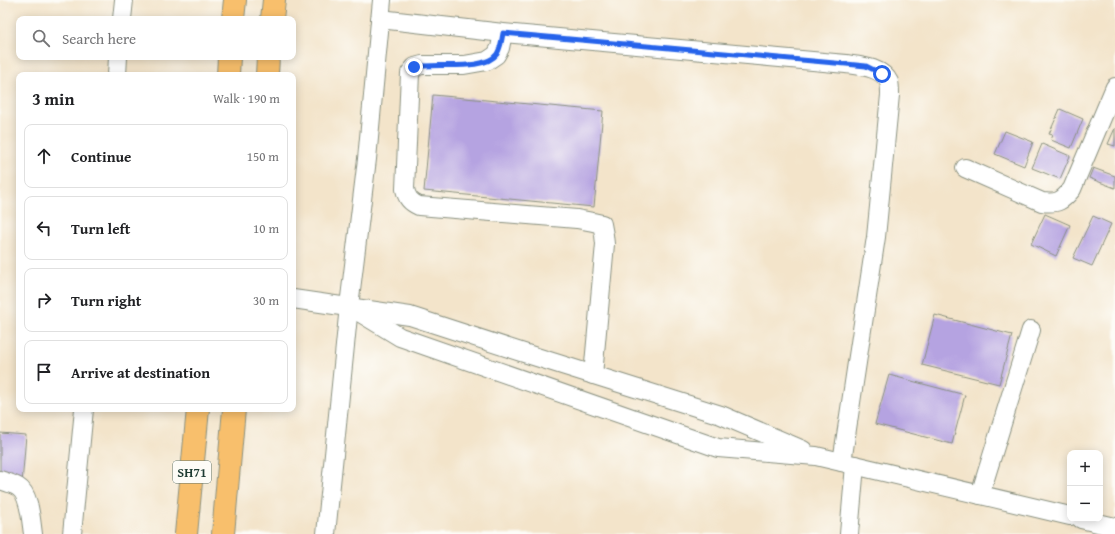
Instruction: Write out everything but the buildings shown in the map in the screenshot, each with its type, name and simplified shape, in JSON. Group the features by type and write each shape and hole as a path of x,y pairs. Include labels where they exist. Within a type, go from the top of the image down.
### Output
{"main road":[{"path":"233,16 235,0"},
{"path":"272,16 274,0"},
{"path":"228,72 229,60"},
{"path":"266,72 268,60"},
{"name":"SH71","path":"186,534 198,412"},
{"name":"SH71","path":"224,534 234,412"}],"street":[{"path":"122,16 124,0"},
{"path":"326,534 349,306 367,159 382,0"},
{"path":"380,19 503,33 866,66 882,74 889,83 890,95 876,237 849,463 849,534"},
{"path":"503,33 500,48 496,55 487,61 464,65 422,65 414,67 410,73 405,189 407,197 412,203 419,206 577,219 602,224 605,244 592,375"},
{"path":"117,72 118,60"},
{"path":"965,168 1042,202 1052,203 1060,201 1066,197 1072,189 1115,87"},
{"path":"296,298 410,316 721,415 816,456"},
{"path":"349,306 400,337 718,448 816,456 1067,515"},
{"path":"980,495 1031,330"},
{"path":"72,534 84,412"},
{"path":"0,480 18,487 24,492 30,511 33,534"},
{"path":"1094,522 1115,527"}],"route":[{"path":"414,67 422,65 464,65 487,61 496,55 500,48 503,33 866,66 882,74"}]}
